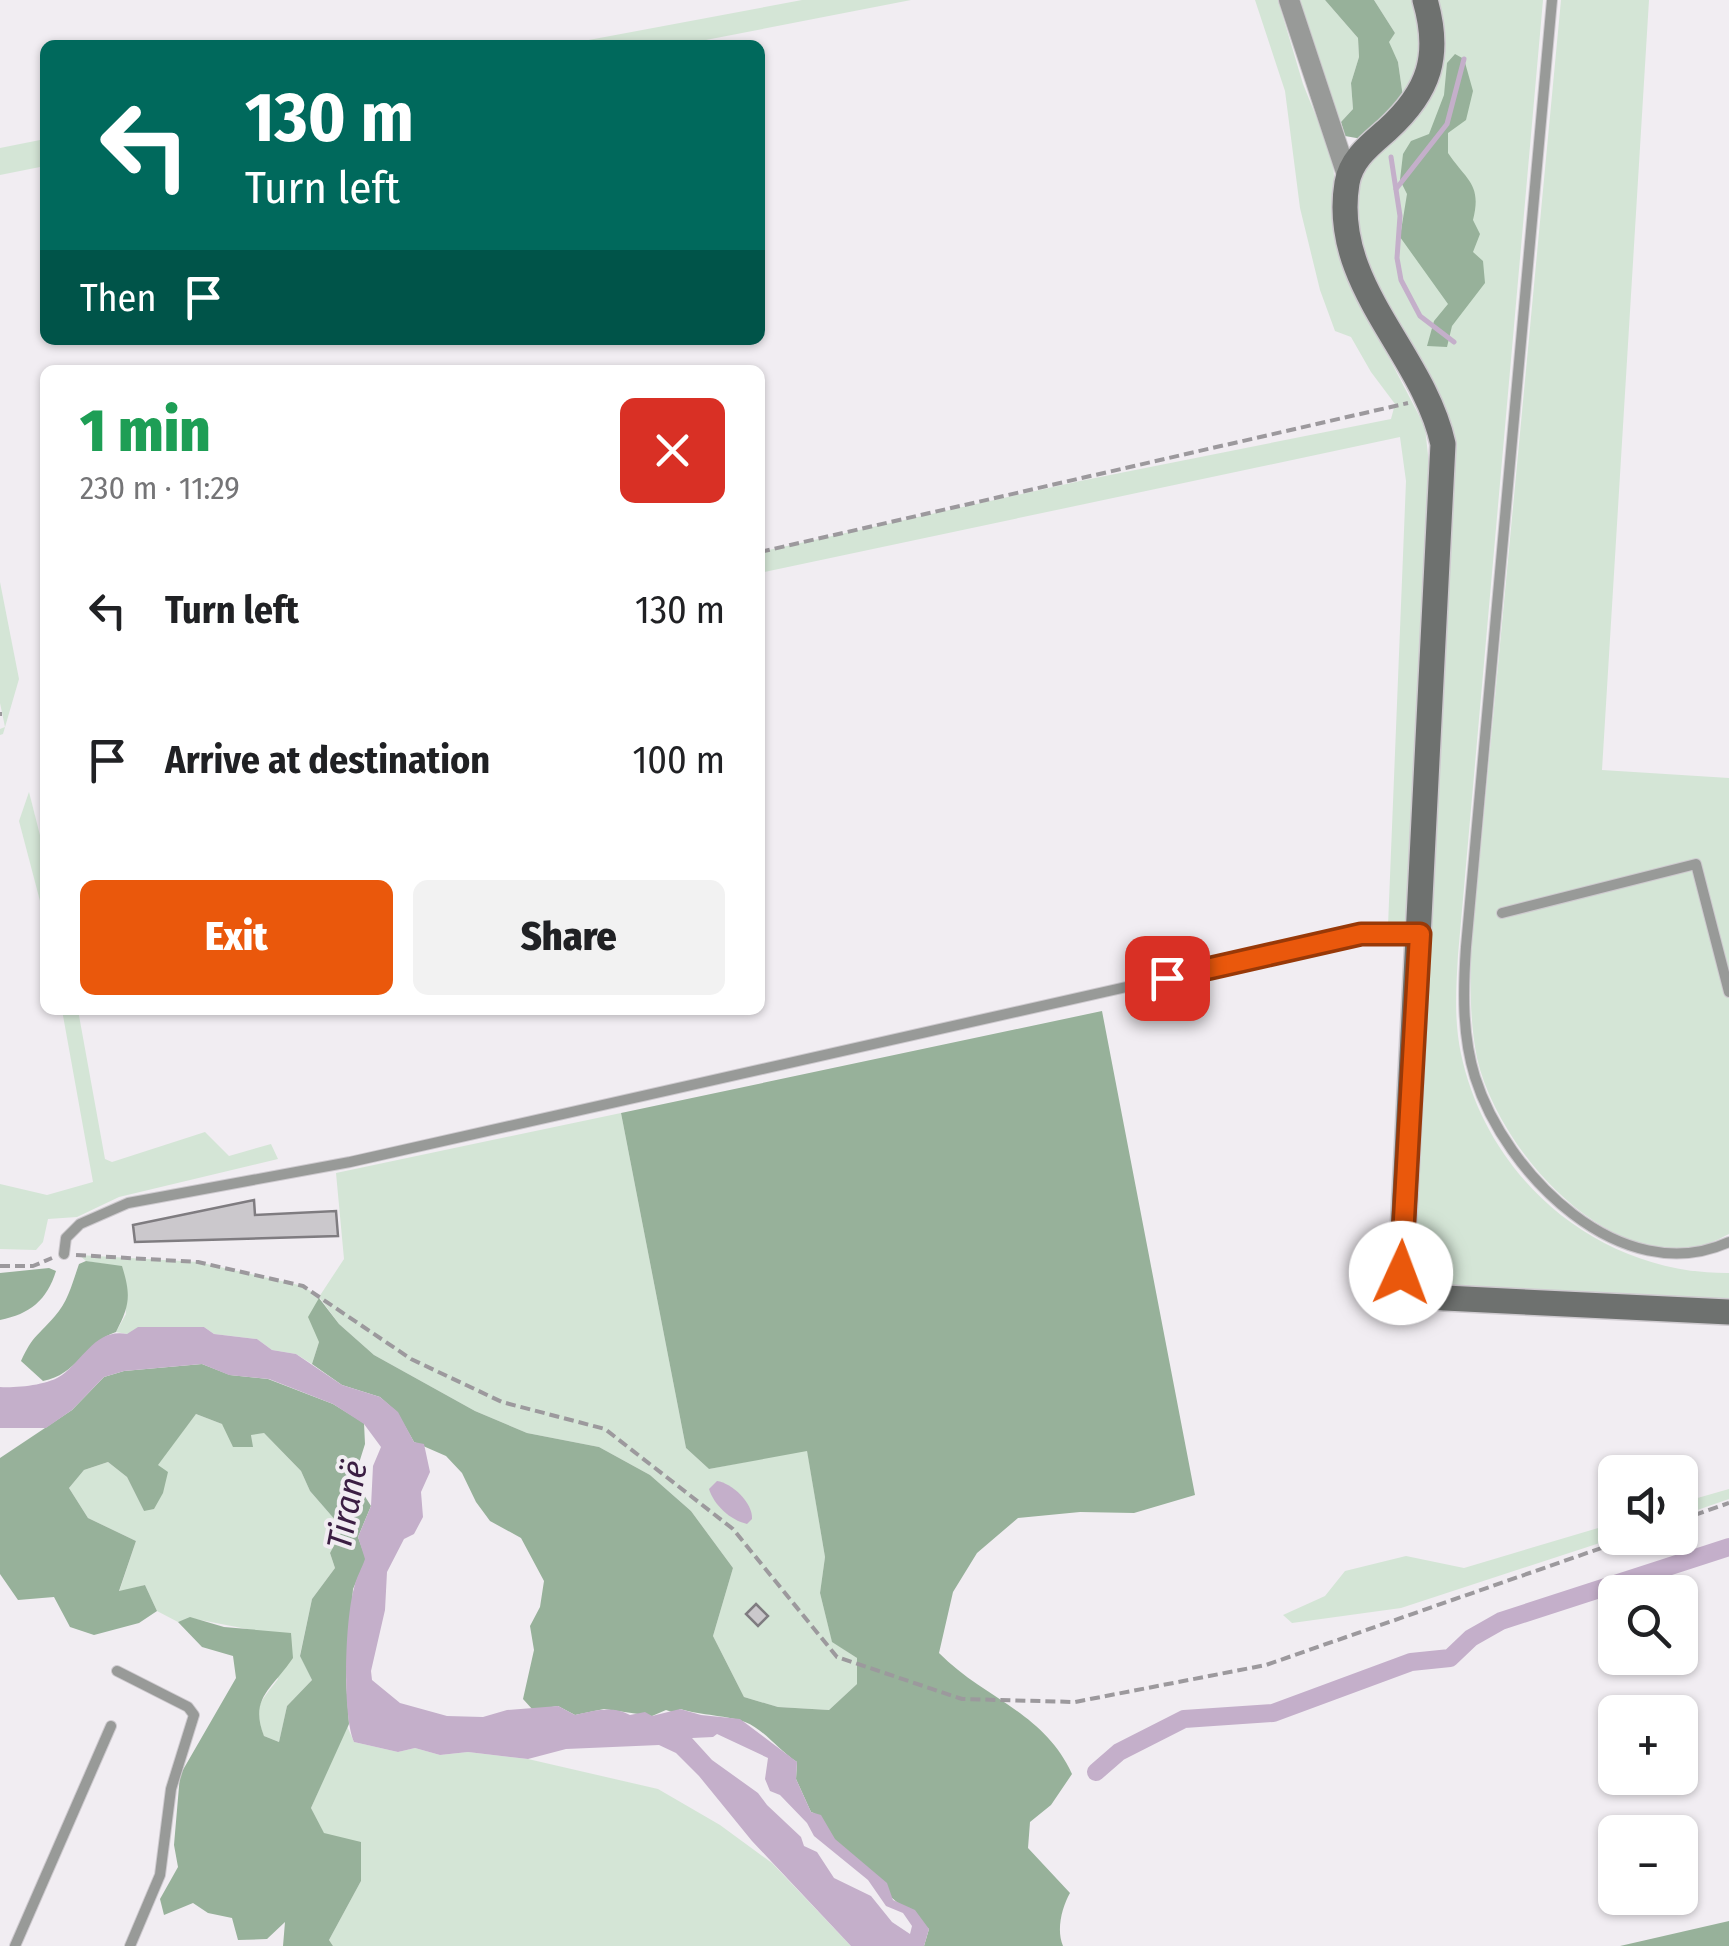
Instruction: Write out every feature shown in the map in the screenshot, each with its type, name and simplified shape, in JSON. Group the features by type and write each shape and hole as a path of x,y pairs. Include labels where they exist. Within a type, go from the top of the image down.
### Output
{"street":[{"path":"1289,0 1348,178 1346,233 1360,278 1438,419 1444,472 1401,1273 1407,1287 1422,1296 1729,1312"},
{"path":"1348,178 1367,146 1405,112 1429,71 1434,47 1425,0"}],"lane":[{"path":"1552,0 1466,948 1468,1049 1489,1113 1508,1148 1555,1199 1580,1218 1621,1242 1666,1254 1692,1254 1729,1242"},
{"path":"1502,914 1696,864 1729,992"},
{"path":"64,1254 66,1238 80,1224 128,1203 370,1158 1361,934 1420,934"},
{"path":"117,1672 188,1707 194,1714 171,1788 160,1875 130,1946"},
{"path":"15,1946 111,1726"}],"path":[{"path":"765,551 1403,406 1426,394"},
{"path":"0,1266 32,1266 64,1254 198,1262 303,1286 411,1359 502,1402 605,1429 733,1529 837,1657 962,1698 1075,1702 1266,1665 1598,1549"},
{"path":"1698,1514 1729,1503"}],"green space":[{"path":"802,0 911,0 706,40 589,40"},
{"path":"1255,0 1278,0 1303,84 1333,158 1337,235 1345,273 1425,427 1430,474 1408,923 1388,926 1406,481 1400,437 765,572 765,551 1080,481 1391,419 1395,404 1351,337 1335,331 1320,290 1300,208 1285,91"},
{"path":"1300,0 1325,0 1358,38 1359,57 1351,83 1353,109 1341,122 1325,82"},
{"path":"1325,0 1374,0 1395,33 1389,42 1398,62 1404,104 1362,139 1345,136 1341,122 1353,109 1351,83 1359,57 1358,38"},
{"path":"1374,0 1414,0 1422,49 1404,104 1398,62 1388,42 1395,33"},
{"path":"1433,0 1543,0 1458,955 1456,1017 1461,1054 1475,1100 1496,1142 1523,1179 1556,1211 1594,1237 1636,1257 1681,1269 1729,1273 1729,1303 1425,1286 1412,1275 1453,461 1369,282 1355,217 1362,172 1417,113"},
{"path":"1561,0 1649,0 1602,770 1729,778 1729,1234 1685,1249 1650,1246 1616,1234 1553,1187 1504,1124 1477,1058 1473,1031 1471,951"},
{"path":"1455,54 1464,59 1473,91 1466,120 1448,133 1448,153 1474,190 1473,220 1480,234 1473,252 1483,261 1485,283 1452,326 1447,347 1427,346 1434,321 1448,304 1400,237 1407,194 1400,180 1403,154 1411,141 1429,134 1444,95 1447,63"},
{"path":"40,140 40,167 0,175 0,148"},
{"path":"0,582 19,679 3,734 0,735 0,729 5,727 0,703"},
{"path":"29,792 40,835 40,901 19,821"},
{"path":"1102,1011 1195,1495 1134,1513 1080,1512 1018,1518 977,1553 953,1592 939,1653 1046,1735 1072,1774 1051,1805 1030,1822 1028,1848 1070,1893 1061,1919 1063,1946 924,1946 929,1929 836,1841 823,1820 811,1812 796,1779 797,1762 752,1726 680,1709 652,1716 604,1709 575,1715 558,1706 533,1710 523,1699 534,1650 530,1626 540,1607 544,1581 521,1538 490,1521 462,1473 446,1456 414,1442 397,1412 380,1397 342,1385 312,1364 319,1342 308,1317 319,1298 339,1324 374,1355 475,1411 527,1433 599,1447 650,1475 691,1511 733,1568 713,1636 744,1697 778,1707 829,1710 857,1684 857,1658 832,1642 820,1593 825,1557 807,1451 709,1469 686,1448 621,1113"},
{"path":"63,1015 79,1015 105,1159 112,1162 205,1132 229,1156 271,1144 278,1159 119,1197 77,1217 48,1219 43,1242 36,1250 0,1249 0,1184 47,1195 93,1182"},
{"path":"621,1113 686,1448 709,1469 807,1450 825,1557 820,1593 832,1641 857,1658 857,1684 829,1710 778,1707 744,1697 713,1636 733,1568 691,1511 650,1475 599,1447 527,1433 475,1411 374,1355 339,1324 320,1298 319,1342 312,1364 296,1354 272,1350 257,1339 214,1334 204,1327 116,1332 126,1314 122,1267 86,1261 79,1255 198,1262 303,1286 319,1297 344,1259 336,1173"},
{"path":"86,1261 122,1266 128,1293 124,1314 116,1332 96,1343 73,1366 43,1381 21,1361 60,1310 79,1264"},
{"path":"49,1268 56,1271 42,1298 29,1310 0,1320 0,1273"},
{"path":"202,1364 230,1375 268,1379 333,1404 364,1423 365,1444 354,1479 371,1506 358,1537 366,1559 353,1589 346,1680 349,1724 311,1808 324,1833 361,1842 361,1881 329,1940 333,1946 283,1946 285,1922 267,1939 238,1940 232,1918 208,1913 193,1903 164,1915 160,1899 178,1867 174,1845 180,1775 236,1678 233,1656 202,1647 178,1622 190,1617 224,1627 291,1633 293,1658 261,1703 264,1736 279,1742 287,1706 312,1680 300,1656 312,1599 335,1568 330,1553 343,1529 310,1491 301,1471 264,1433 251,1435 253,1447 233,1447 222,1424 196,1414 158,1465 168,1472 154,1509 144,1511 127,1477 108,1462 84,1470 69,1488 88,1518 136,1541 119,1591 145,1585 157,1611 139,1623 94,1635 70,1627 54,1597 18,1600 0,1574 0,1458 72,1410 104,1377 124,1371"},
{"path":"196,1414 222,1424 252,1447 251,1434 264,1433 301,1471 310,1491 344,1530 330,1553 335,1568 312,1599 300,1655 312,1680 287,1706 279,1742 264,1736 260,1726 260,1705 278,1679 252,1630 190,1618 178,1622 157,1611 145,1585 119,1592 136,1541 88,1518 69,1488 84,1470 108,1462 127,1477 144,1511 157,1465"},
{"path":"1729,1489 1729,1499 1698,1510 1698,1498"},
{"path":"1598,1528 1598,1544 1401,1608 1292,1623 1283,1615 1325,1596 1345,1571 1406,1556 1464,1568"},
{"path":"347,1726 354,1742 398,1752 415,1748 440,1755 468,1752 528,1759 658,1789 720,1825 772,1863 851,1946 333,1946 329,1940 361,1881 324,1834 311,1808"},
{"path":"1729,1921 1729,1946 1620,1946"}],"shaded area":[{"path":"138,1327 204,1327 214,1334 257,1339 272,1350 296,1354 342,1385 380,1397 398,1412 414,1442 424,1444 430,1472 421,1492 423,1517 414,1534 404,1539 387,1572 385,1610 371,1671 372,1680 400,1703 447,1716 483,1717 507,1710 558,1706 575,1715 610,1710 652,1716 680,1709 740,1719 797,1762 796,1779 811,1812 821,1815 835,1839 887,1883 893,1900 915,1910 929,1929 924,1946 851,1946 752,1841 699,1776 676,1753 659,1745 566,1749 528,1759 468,1752 440,1755 415,1748 398,1752 354,1742 346,1689 349,1622 355,1584 365,1559 358,1537 371,1506 373,1466 381,1447 364,1424 333,1404 269,1379 229,1375 202,1364 124,1371 104,1377 72,1410 46,1428 0,1428 0,1387 49,1381 70,1368 99,1340 116,1333 127,1334","holes":["717,1734 768,1758 765,1779 770,1791 780,1795 814,1836 868,1880 886,1906 903,1913 912,1926 910,1934 892,1922 871,1896 834,1878 817,1852 804,1846 801,1837 758,1793 712,1760 692,1738"]},
{"path":"717,1481 745,1500 752,1519 747,1524 729,1515 715,1501 709,1489"}],"building":[{"path":"254,1200 255,1215 336,1211 338,1236 135,1242 133,1225"},
{"path":"756,1604 768,1616 758,1626 746,1614"}],"waterway":[{"path":"1396,189 1447,124 1464,59"},
{"path":"1391,157 1400,216 1397,258 1401,280 1420,316 1454,342"},
{"path":"1096,1772 1119,1752 1184,1719 1273,1713 1411,1662 1450,1658 1471,1638 1501,1621 1729,1547"}],"route":[{"path":"1167,978 1361,934 1420,934 1401,1273"}],"water label":[{"name":"Tiranë","path":"347,1505"}]}
